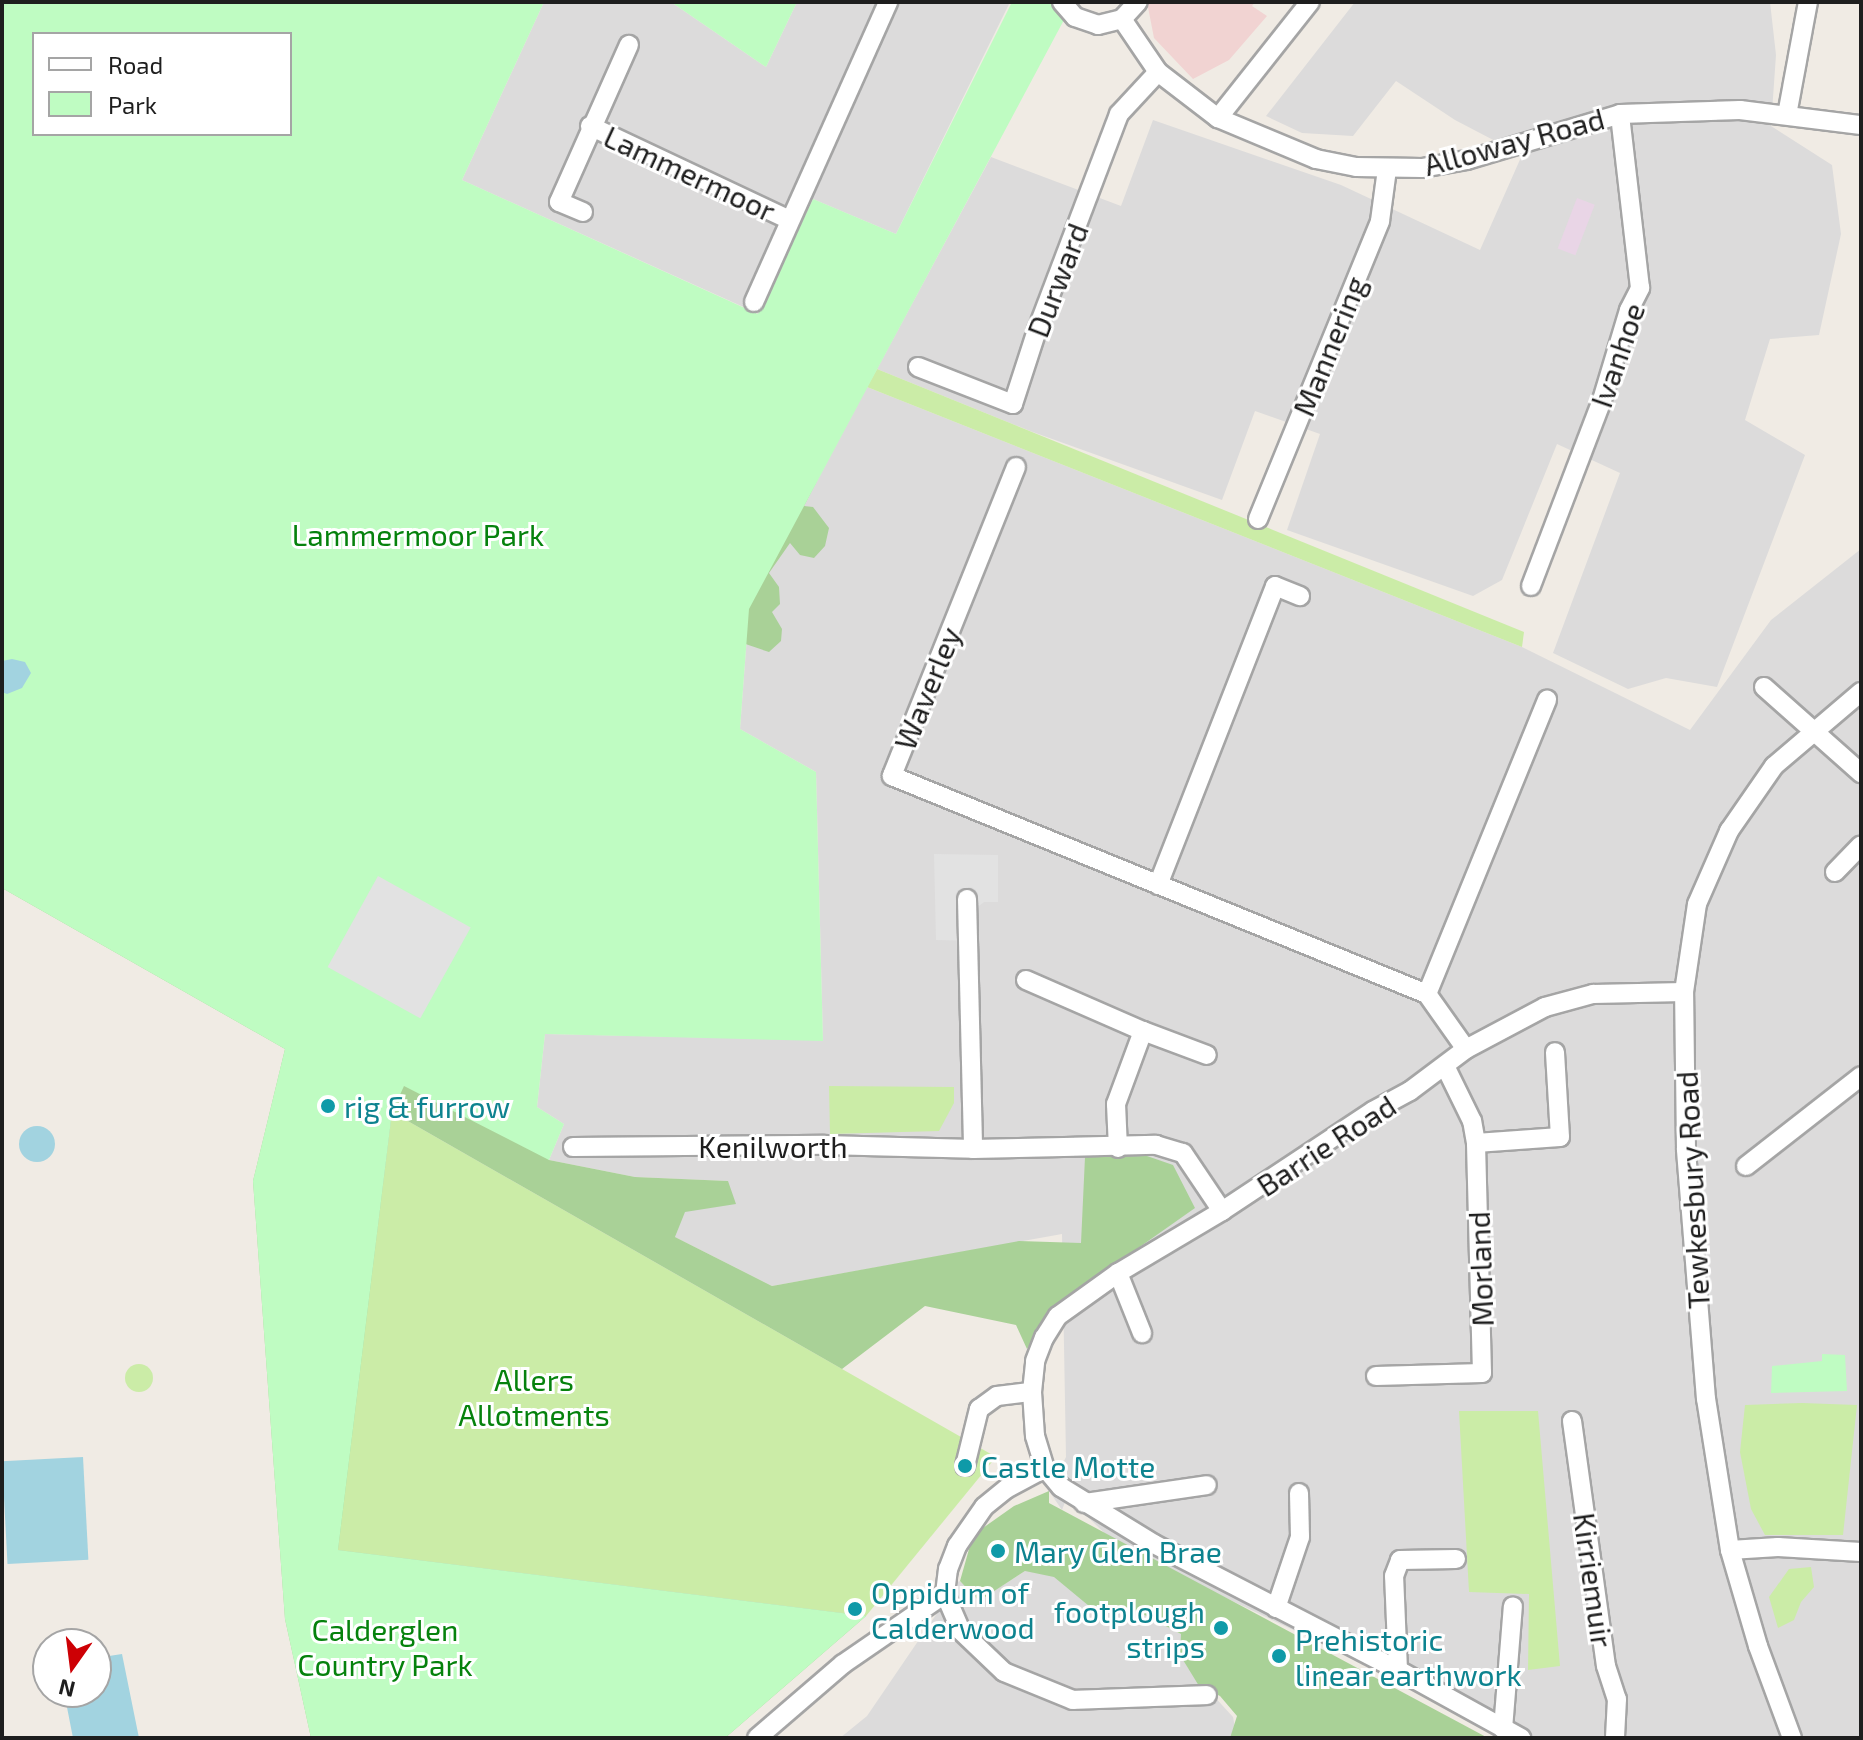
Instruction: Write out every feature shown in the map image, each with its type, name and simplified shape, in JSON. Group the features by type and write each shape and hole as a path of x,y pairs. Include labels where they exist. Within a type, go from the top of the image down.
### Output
{"street":[{"name":"Lammermoor","path":"754,302 888,2"},
{"path":"1062,2 1086,23 1098,25 1122,19 1138,2"},
{"path":"1218,118 1310,2"},
{"path":"1787,115 1808,2"},
{"name":"Alloway Road","path":"1122,19 1158,72 1218,118 1316,159 1387,169 1467,160 1620,114 1691,109 1787,115 1861,125"},
{"name":"Lammermoor","path":"583,212 559,202 590,126 629,45"},
{"name":"Durward","path":"918,367 1013,404 1037,330 1119,114 1158,72"},
{"name":"Ivanhoe","path":"1531,586 1602,400 1629,310 1640,288 1620,114"},
{"name":"Lammermoor","path":"590,126 790,220"},
{"name":"Mannering","path":"1258,519 1380,221 1387,169"},
{"name":"Waverley","path":"1016,467 892,776 1427,994"},
{"path":"1158,885 1275,586 1300,596"},
{"path":"1764,687 1861,773"},
{"name":"Tewkesbury Road","path":"1792,1738 1758,1646 1730,1550 1706,1399 1686,1149 1684,992 1697,904 1729,831 1774,766 1861,692"},
{"path":"1466,1049 1427,994 1547,700"},
{"path":"1835,872 1861,845"},
{"path":"967,899 973,1149"},
{"path":"1026,980 1207,1055"},
{"name":"Barrie Road","path":"1045,1468 1035,1436 1032,1392 1035,1361 1044,1338 1058,1316 1118,1273 1222,1211 1445,1066 1466,1049 1570,998 1684,992"},
{"path":"1118,1148 1116,1104 1143,1031"},
{"path":"1476,1143 1560,1137 1555,1052"},
{"name":"Morland","path":"1376,1376 1482,1373 1476,1143 1472,1121 1445,1066"},
{"path":"1746,1166 1861,1076"},
{"name":"Kenilworth","path":"573,1147 825,1145 973,1149 1156,1145 1183,1153 1222,1211"},
{"path":"1118,1273 1142,1333"},
{"path":"965,1466 979,1409 997,1396 1032,1392"},
{"name":"Kirriemuir","path":"1572,1421 1606,1666 1617,1699 1615,1738"},
{"path":"1207,1695 1073,1700 1004,1672 988,1660 961,1631 945,1594 948,1569 957,1546 984,1507 1006,1489 1045,1468 1061,1487 1084,1503 1521,1738"},
{"path":"1084,1503 1207,1485"},
{"path":"1276,1608 1300,1537 1299,1493"},
{"path":"1730,1550 1778,1547 1861,1552"},
{"path":"1398,1670 1394,1576 1400,1560 1456,1559"},
{"path":"757,1738 843,1664 945,1594"},
{"path":"1503,1729 1513,1606"}],"shaded area":[{"path":"544,2 671,2 766,67 797,2 1010,2 896,234 813,199 759,314 462,180"},
{"path":"1147,2 1255,2 1252,6 1267,16 1229,60 1193,79 1154,38"},
{"path":"1355,2 1770,2 1776,55 1771,126 1832,165 1841,234 1819,335 1770,339 1745,420 1805,455 1717,687 1666,678 1628,689 1553,653 1620,473 1557,444 1502,580 1473,596 1287,530 1320,434 1255,411 1222,500 1030,431 877,369 991,157 1121,206 1153,120 1341,185 1480,250 1522,155 1455,120 1396,81 1353,136 1302,133 1266,116"},
{"path":"1577,198 1595,205 1575,255 1558,248"},
{"path":"867,387 1522,647 1690,730 1771,620 1861,549 1861,1738 1522,1738 1120,1548 1067,1497 1062,1510 1049,1491 1066,1457 1062,1234 772,1286 675,1237 684,1212 728,1181 635,1177 549,1160 564,1124 537,1107 545,1034 823,1040 816,772 740,729 749,609"},
{"path":"934,854 998,855 998,902 984,902 979,906 977,941 936,940"},
{"path":"378,876 471,927 420,1018 328,967"},
{"path":"1056,1570 1089,1606 1133,1609 1181,1634 1188,1668 1233,1717 1237,1738 840,1738 867,1716 959,1581 983,1598 1025,1571"}],"green space":[{"name":"Lammermoor Park","path":"2,2 544,2 462,180 758,314 813,199 896,234 1012,2 1054,2 1065,18 749,609 740,729 816,772 823,1041 545,1034 537,1107 564,1124 549,1160 404,1086 392,1112 338,1550 866,1616 725,1738 311,1738 285,1619 253,1181 285,1049 2,888"},
{"path":"671,2 797,2 766,67"},
{"name":"Calderglen Country Park","path":"2,291 549,1160 635,1177 728,1181 736,1204 685,1212 675,1237 772,1286 1019,1241 1081,1243 1085,1157 1147,1156 1173,1165 1195,1208 1097,1277 1046,1319 1027,1349 1016,1325 925,1306 842,1369 392,1112 338,1550 866,1616 725,1738 311,1738 285,1619 253,1181 285,1049 2,888"},
{"path":"877,369 1524,632 1522,647 867,387"},
{"path":"817,481 804,506 813,507 829,528 825,546 814,558 800,555 790,543 769,573 779,587 780,604 772,612 782,629 781,641 769,652 704,630"},
{"path":"829,1086 954,1087 954,1103 939,1131 830,1134"},
{"name":"Allers Allotments","path":"392,1112 996,1457 866,1616 337,1550"},
{"path":"1822,1354 1845,1355 1847,1391 1771,1393 1772,1366 1822,1361"},
{"path":"139,1364 149,1368 153,1378 149,1388 139,1392 129,1388 125,1378 129,1368"},
{"path":"1745,1405 1857,1405 1843,1535 1765,1535 1751,1509 1740,1452"},
{"path":"1459,1411 1538,1411 1560,1666 1528,1670 1529,1594 1469,1592"},
{"path":"1049,1491 1049,1503 1488,1738 1230,1738 1237,1716 1220,1696 1199,1686 1180,1655 1181,1634 1133,1609 1089,1606 1054,1577 1025,1571 979,1601 960,1581 973,1535 1014,1506"},
{"path":"1811,1567 1814,1587 1801,1602 1794,1620 1778,1628 1769,1597 1789,1569"}],"water":[{"path":"12,659 25,662 31,673 22,688 7,694 2,692 2,661"},
{"path":"37,1126 50,1131 55,1144 50,1157 37,1162 24,1157 19,1144 24,1131"},
{"path":"83,1457 88,1560 8,1564 2,1461"},
{"path":"122,1654 139,1738 73,1738 67,1708 112,1708 112,1656"}],"place":[{"name":"rig & furrow","path":"328,1106"},
{"name":"Castle Motte","path":"965,1466"},
{"name":"Mary Glen Brae","path":"998,1551"},
{"name":"Oppidum of Calderwood","path":"855,1609"},
{"name":"footplough strips","path":"1221,1628"},
{"name":"Prehistoric linear earthwork","path":"1279,1656"}]}
